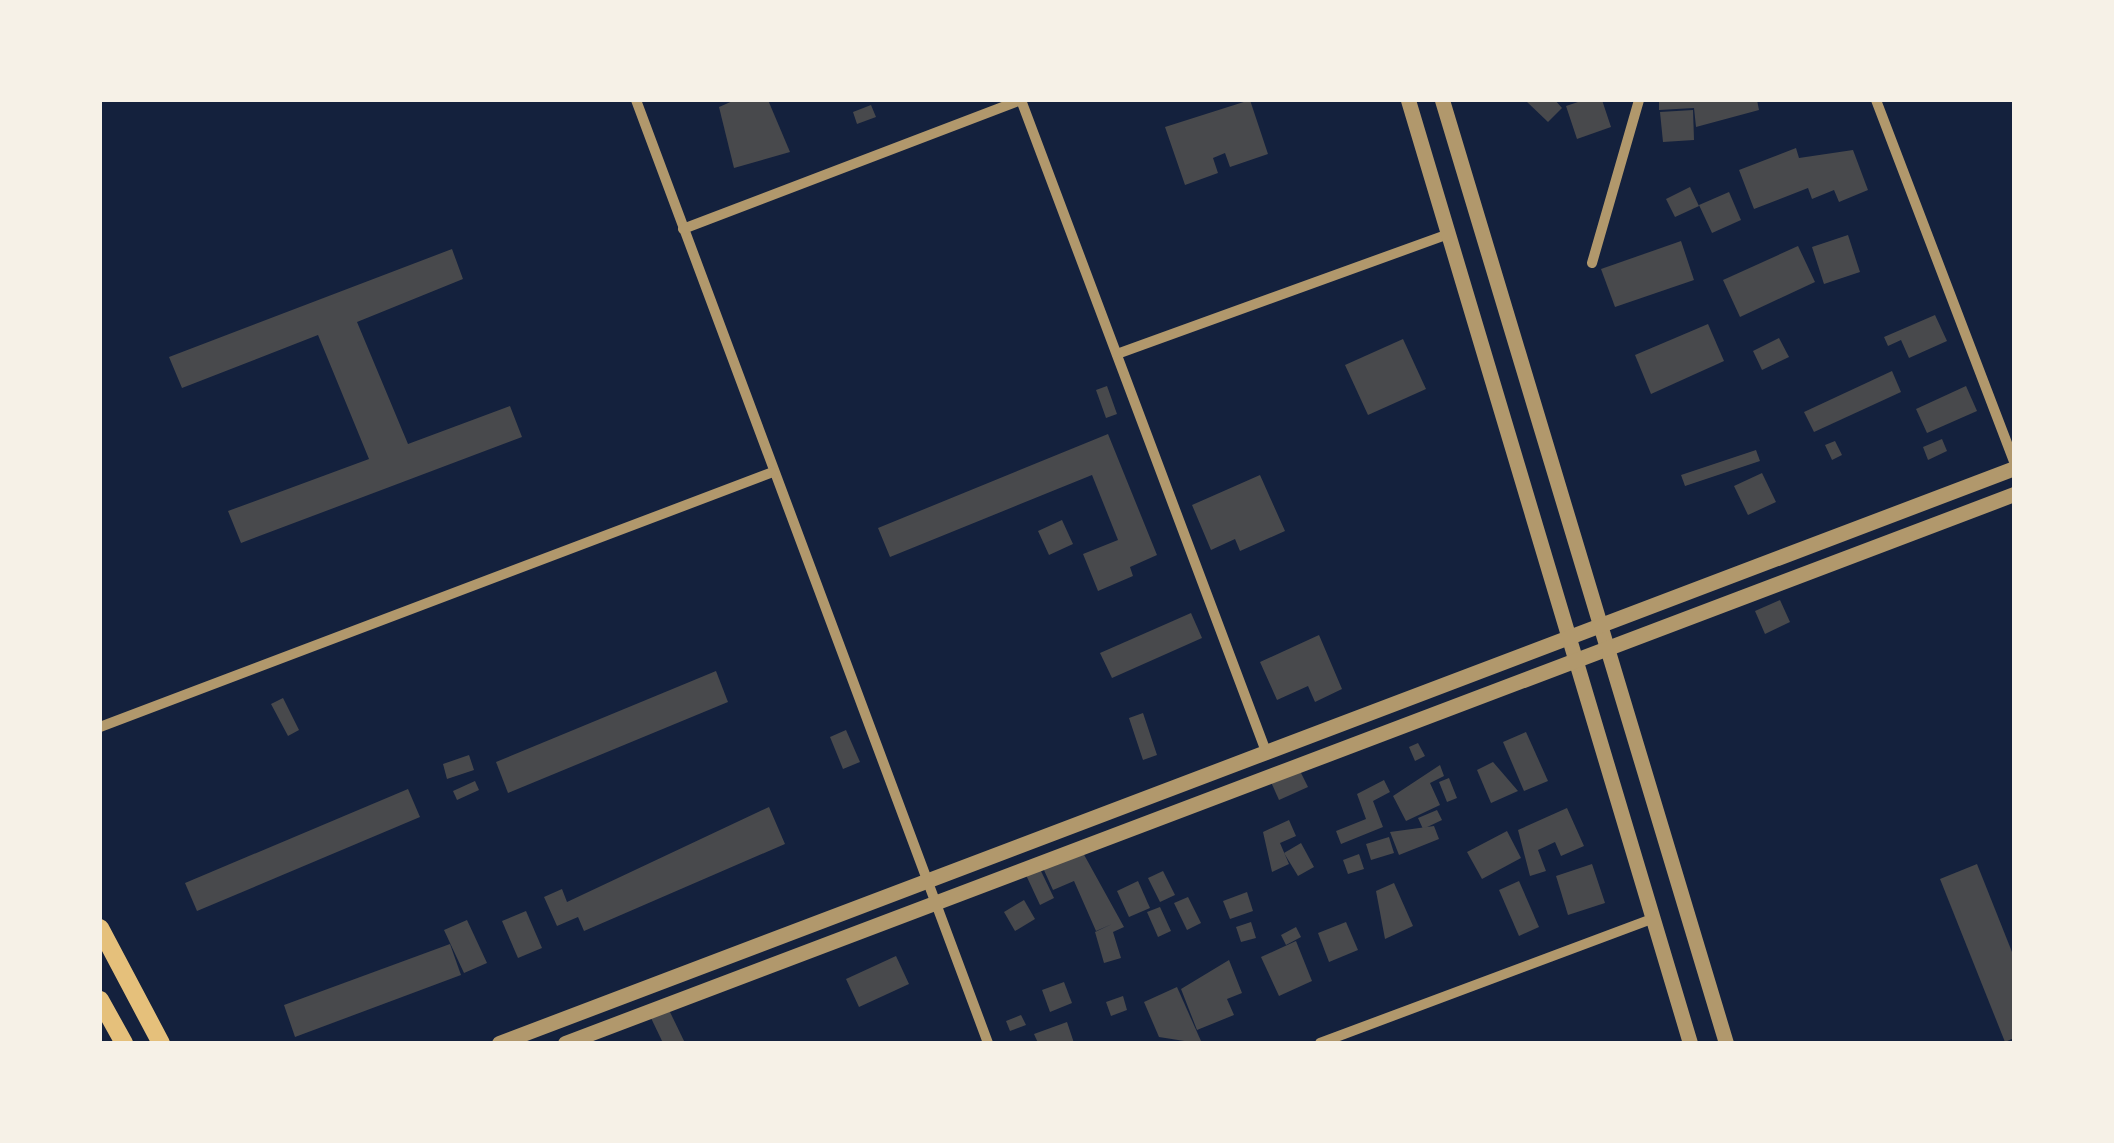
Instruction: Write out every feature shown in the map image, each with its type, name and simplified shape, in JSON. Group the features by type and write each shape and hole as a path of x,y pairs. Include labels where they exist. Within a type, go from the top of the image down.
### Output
{"main road":[{"path":"100,928 161,1043"},
{"path":"100,1000 124,1043"}],"street":[{"path":"636,100 988,1043"},
{"path":"683,229 1021,100 1267,754"},
{"path":"1408,100 1566,639 1690,1043"},
{"path":"1442,100 1726,1043"},
{"path":"1592,263 1639,100"},
{"path":"499,1043 927,886 2014,465 1876,100"},
{"path":"1117,354 1446,235"},
{"path":"100,727 773,472"},
{"path":"564,1043 936,908 2014,494"},
{"path":"1320,1043 1652,920"}],"building":[{"path":"735,100 768,100 790,152 734,168 719,107"},
{"path":"1250,100 1268,154 1230,167 1225,153 1213,158 1218,173 1185,185 1165,127"},
{"path":"1525,100 1555,100 1562,108 1548,122"},
{"path":"1602,100 1611,127 1577,139 1566,106"},
{"path":"1659,100 1757,100 1759,110 1696,127 1694,108 1659,110"},
{"path":"871,105 876,117 857,124 853,112"},
{"path":"1693,110 1694,140 1663,142 1660,112"},
{"path":"1796,148 1799,158 1853,150 1868,190 1839,202 1834,190 1812,199 1808,188 1754,209 1739,170"},
{"path":"1690,187 1699,206 1675,217 1666,199"},
{"path":"1729,192 1741,220 1712,233 1699,205"},
{"path":"1848,235 1860,272 1824,284 1812,247"},
{"path":"1681,241 1694,280 1615,307 1601,269"},
{"path":"1798,246 1815,282 1740,317 1723,280"},
{"path":"452,249 463,279 357,322 408,444 510,406 522,437 241,543 228,511 369,459 318,335 182,388 169,357"},
{"path":"1935,315 1947,341 1909,358 1901,340 1888,346 1884,337"},
{"path":"1708,324 1724,361 1651,394 1635,355"},
{"path":"1779,338 1789,357 1762,370 1753,351"},
{"path":"1403,339 1426,389 1368,415 1345,365"},
{"path":"1892,371 1901,392 1814,432 1804,412"},
{"path":"1107,386 1117,414 1106,418 1096,390"},
{"path":"1966,386 1977,411 1927,433 1916,409"},
{"path":"1108,434 1157,555 1130,567 1133,576 1098,591 1083,554 1118,540 1092,475 890,557 878,528"},
{"path":"1942,439 1947,451 1928,460 1923,447"},
{"path":"1835,441 1842,455 1832,460 1825,445"},
{"path":"1756,450 1760,461 1685,486 1681,475"},
{"path":"1762,473 1776,502 1748,515 1734,486"},
{"path":"1260,475 1285,531 1240,551 1235,539 1211,550 1192,505"},
{"path":"1062,520 1073,544 1049,555 1038,531"},
{"path":"1780,600 1790,622 1765,634 1755,611"},
{"path":"1191,613 1202,638 1112,678 1100,653"},
{"path":"1319,635 1342,689 1315,702 1308,686 1277,700 1260,662"},
{"path":"716,671 728,702 508,793 496,762"},
{"path":"283,698 299,730 288,736 271,704"},
{"path":"1143,713 1157,755 1143,760 1129,718"},
{"path":"846,730 860,762 843,769 830,737"},
{"path":"1526,732 1548,781 1524,791 1503,742"},
{"path":"1418,743 1425,756 1415,761 1409,747"},
{"path":"469,755 474,770 447,779 443,764"},
{"path":"1493,762 1518,791 1491,803 1477,770"},
{"path":"1440,765 1444,776 1430,783 1440,805 1406,821 1393,796"},
{"path":"1299,769 1308,787 1279,800 1271,782"},
{"path":"1449,778 1457,798 1447,802 1439,782"},
{"path":"1384,780 1390,792 1373,801 1383,827 1341,844 1336,831 1366,819 1357,794"},
{"path":"475,781 479,790 457,800 453,791"},
{"path":"408,789 420,817 197,911 185,883"},
{"path":"769,807 785,844 584,931 578,917 557,926 544,897 562,889 567,902"},
{"path":"1567,808 1584,846 1561,856 1555,842 1538,850 1546,871 1530,876 1518,830"},
{"path":"1437,810 1442,820 1423,829 1418,818"},
{"path":"1289,820 1296,836 1280,843 1289,864 1272,872 1263,832"},
{"path":"1434,826 1439,839 1399,855 1390,832"},
{"path":"1507,831 1521,858 1482,879 1467,852"},
{"path":"1389,837 1394,853 1371,860 1366,844"},
{"path":"1301,843 1314,867 1298,876 1284,853"},
{"path":"1082,851 1124,927 1113,932 1121,958 1104,963 1095,932 1112,924 1096,931 1074,881 1053,890 1043,868"},
{"path":"1359,854 1364,869 1348,874 1343,860"},
{"path":"1592,864 1605,903 1568,915 1556,876"},
{"path":"1977,864 2014,957 2014,1038 2005,1042 1940,879"},
{"path":"1040,869 1054,898 1040,905 1026,875"},
{"path":"1163,871 1175,895 1160,902 1148,878"},
{"path":"1138,881 1150,908 1129,917 1117,891"},
{"path":"1519,881 1539,927 1519,936 1499,890"},
{"path":"1394,883 1413,926 1385,939 1376,891"},
{"path":"1247,892 1253,911 1230,919 1223,901"},
{"path":"1188,897 1201,923 1187,930 1174,903"},
{"path":"1024,900 1035,919 1015,931 1004,912"},
{"path":"1160,907 1171,931 1158,937 1147,912"},
{"path":"526,911 542,948 518,958 502,921"},
{"path":"467,920 487,963 464,973 444,930"},
{"path":"1251,922 1256,938 1241,942 1236,927"},
{"path":"1346,922 1358,950 1329,962 1318,933"},
{"path":"1296,927 1301,937 1286,945 1281,935"},
{"path":"1296,941 1312,981 1279,996 1261,957"},
{"path":"450,944 461,975 295,1037 284,1005"},
{"path":"896,956 909,984 859,1007 846,979"},
{"path":"1229,960 1242,993 1227,999 1234,1015 1197,1030 1181,989"},
{"path":"1064,982 1072,1003 1050,1012 1042,990"},
{"path":"1177,987 1201,1041 1197,1043 1159,1037 1144,1002"},
{"path":"1123,996 1127,1010 1111,1016 1106,1002"},
{"path":"669,1010 685,1043 663,1043 651,1018"},
{"path":"1021,1015 1026,1025 1010,1031 1006,1021"},
{"path":"1067,1022 1074,1043 1038,1043 1034,1034"}]}
